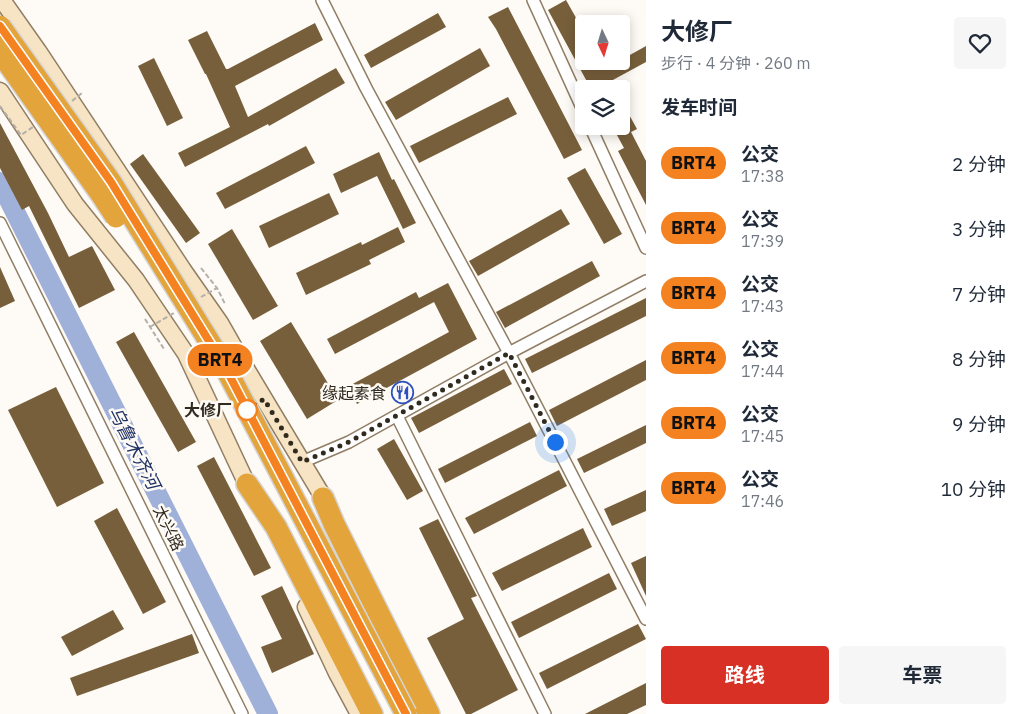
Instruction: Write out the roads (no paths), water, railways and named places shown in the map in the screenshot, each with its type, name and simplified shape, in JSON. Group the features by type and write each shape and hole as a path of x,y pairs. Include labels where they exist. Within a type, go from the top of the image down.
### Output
{"highway":[{"path":"10,26 111,182 225,367 406,714"},
{"path":"0,52 103,197 217,382 390,714"},
{"path":"247,484 276,527 372,714"},
{"path":"323,498 429,714"}],"main road":[{"path":"2,0 10,26 38,51 182,270 220,323 353,547 434,714"},
{"path":"0,43 10,26"},
{"path":"0,77 38,51"},
{"path":"0,91 76,204 136,280 186,354 337,673 359,714"}],"street":[{"path":"322,0 366,88 509,353 646,619"},
{"path":"533,0 575,92"},
{"path":"594,135 646,248"},
{"name":"太兴路","path":"0,223 242,714"},
{"path":"302,462 349,442 509,353 646,281"},
{"path":"397,416 545,714"}],"waterway":[{"name":"乌鲁木齐河","path":"0,182 268,714"}],"place":[{"name":"缘起素食","path":"402,393"},
{"name":"大修厂","path":"247,410"}]}
